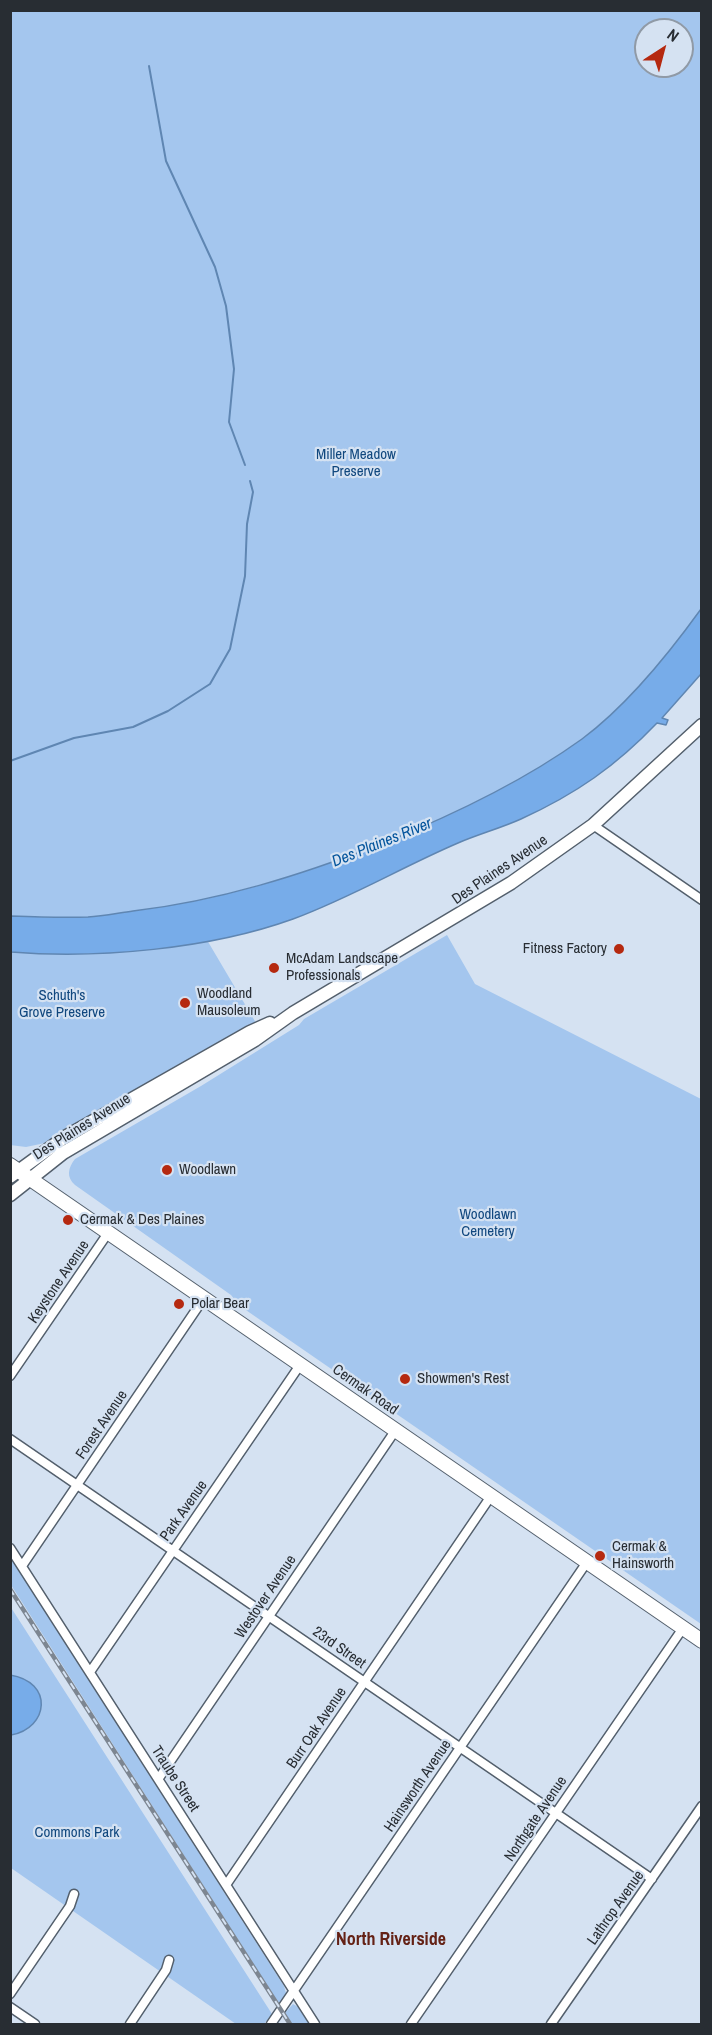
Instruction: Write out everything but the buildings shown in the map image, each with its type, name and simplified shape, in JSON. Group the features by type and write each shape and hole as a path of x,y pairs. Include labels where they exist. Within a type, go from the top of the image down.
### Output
{"main road":[{"name":"Des Plaines Avenue","path":"10,1195 17,1173 63,1154 255,1040 294,1013 491,897 593,825 702,725"},
{"name":"Cermak Road","path":"17,1173 204,1298 702,1641"}],"street":[{"path":"593,825 702,900"},
{"name":"Keystone Avenue","path":"10,1376 108,1233"},
{"name":"Forest Avenue","path":"22,1566 204,1298"},
{"name":"Park Avenue","path":"90,1672 300,1365"},
{"name":"Westover Avenue","path":"159,1778 395,1431"},
{"name":"23rd Street","path":"10,1439 459,1749 652,1879"},
{"name":"Burr Oak Avenue","path":"226,1885 491,1496"},
{"name":"Traube Street","path":"10,1548 315,2025"},
{"name":"Hainsworth Avenue","path":"271,2025 587,1562"},
{"name":"Northgate Avenue","path":"411,2025 683,1628"},
{"name":"Lathrop Avenue","path":"551,2025 702,1806"},
{"path":"10,1994 70,1906 74,1894"},
{"path":"130,2025 166,1970 169,1960"},
{"path":"10,2007 36,2025"}],"green space":[{"name":"Miller Meadow Preserve","path":"11,11 701,11 702,609 661,661 598,726 542,766 455,813 363,852 268,883 139,912 69,917 11,916"},
{"name":"Woodlawn Cemetery","path":"447,935 475,984 701,1099 701,1624 240,1306 231,1295 75,1185 70,1179 70,1169 75,1159 201,1086 299,1025 304,1019"},
{"name":"Schuth's Grove Preserve","path":"207,940 256,1023 45,1143 26,1147 10,1145 11,952 60,954 109,952"},
{"path":"10,1557 284,1986 286,1993 279,2004 11,1585"},
{"name":"Commons Park","path":"10,1606 272,2014 264,2024 236,2024 11,1868"},
{"path":"293,2004 298,2007 309,2024 292,2024 285,2013"}],"shaded area":[{"path":"701,609 701,674 662,718 668,720 666,725 657,723 610,766 560,800 513,822 437,852 314,911 261,929 190,944 117,953 11,952 11,916 94,917 165,907 228,894 290,876 381,844 485,798 559,755 598,726 646,678"},
{"path":"10,1675 24,1679 34,1686 40,1695 41,1705 39,1715 33,1724 24,1731 11,1735"}],"waterway":[{"path":"149,66 166,161 215,267 226,306 234,369 229,422 245,465"},
{"path":"10,761 74,738 133,727 168,711 210,684 230,649 245,576 247,524 253,492 250,481"}],"railway":[{"path":"10,1589 290,2024"}],"place":[{"name":"Fitness Factory","path":"619,949"},
{"name":"McAdam Landscape Professionals","path":"274,968"},
{"name":"Woodland Mausoleum","path":"185,1003"},
{"name":"Woodlawn","path":"167,1170"},
{"name":"Cermak & Des Plaines","path":"68,1220"},
{"name":"Polar Bear","path":"179,1304"},
{"name":"Showmen's Rest","path":"405,1379"},
{"name":"Cermak & Hainsworth","path":"600,1556"}],"district":[{"name":"North Riverside","path":"391,1940"}],"water label":[{"name":"Des Plaines River","path":"382,843"}]}
